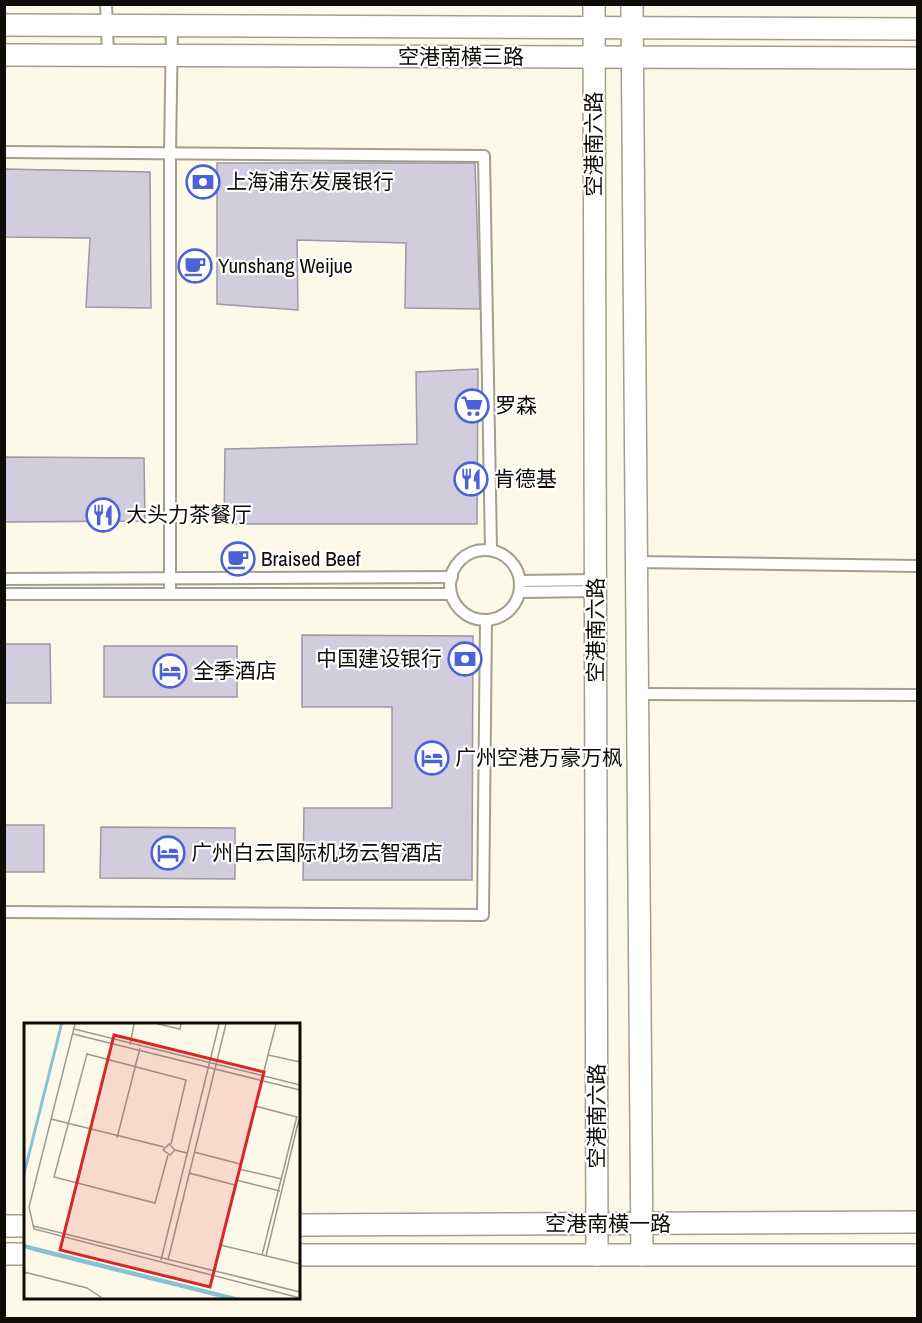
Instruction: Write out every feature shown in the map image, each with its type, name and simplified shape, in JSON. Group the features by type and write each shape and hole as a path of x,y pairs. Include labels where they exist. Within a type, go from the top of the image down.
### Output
{"street":[{"name":"空港南六路","path":"594,4 597,1255"},
{"name":"空港南六路","path":"632,4 642,1255"},
{"name":"空港南横三路","path":"4,26 918,29"},
{"name":"空港南横三路","path":"4,55 918,58"},
{"name":"空港南横一路","path":"300,1225 918,1222"},
{"path":"4,1226 24,1226"},
{"path":"4,1254 24,1254"},
{"name":"空港南横一路","path":"300,1255 918,1255"}],"lane":[{"path":"106,4 108,55"},
{"path":"170,594 172,26"},
{"path":"4,152 484,156 491,550"},
{"path":"491,550 511,561 517,570 520,587 515,603 508,612 498,618 486,620 464,613 456,605 451,594 452,578 459,562 468,555 491,550"},
{"path":"636,562 918,566"},
{"path":"4,579 452,578"},
{"path":"520,587 595,585"},
{"path":"4,594 451,594"},
{"path":"4,912 483,915 486,620"},
{"path":"637,694 918,695"}],"building":[{"path":"217,163 475,163 480,309 405,308 406,243 297,240 298,310 217,304"},
{"path":"4,169 150,172 151,308 86,307 90,238 4,237"},
{"path":"478,369 477,524 224,524 225,449 417,444 416,372"},
{"path":"4,457 144,458 145,521 4,522"},
{"name":"广州空港万豪万枫","path":"302,635 473,636 472,880 303,880 304,808 392,808 392,707 302,707"},
{"path":"4,644 50,644 51,703 4,703"},
{"name":"全季酒店","path":"104,646 237,646 237,697 104,697"},
{"path":"4,825 44,825 44,872 4,872"},
{"name":"广州白云国际机场云智酒店","path":"101,827 235,828 235,879 100,878"}],"place":[{"name":"上海浦东发展银行","path":"203,182"},
{"name":"Yunshang Weijue","path":"195,266"},
{"name":"罗森","path":"472,406"},
{"name":"肯德基","path":"471,479"},
{"name":"大头力茶餐厅","path":"103,515"},
{"name":"Braised Beef","path":"238,559"},
{"name":"中国建设银行","path":"465,659"},
{"name":"全季酒店","path":"170,671"},
{"name":"广州空港万豪万枫","path":"432,758"},
{"name":"广州白云国际机场云智酒店","path":"168,853"}]}
